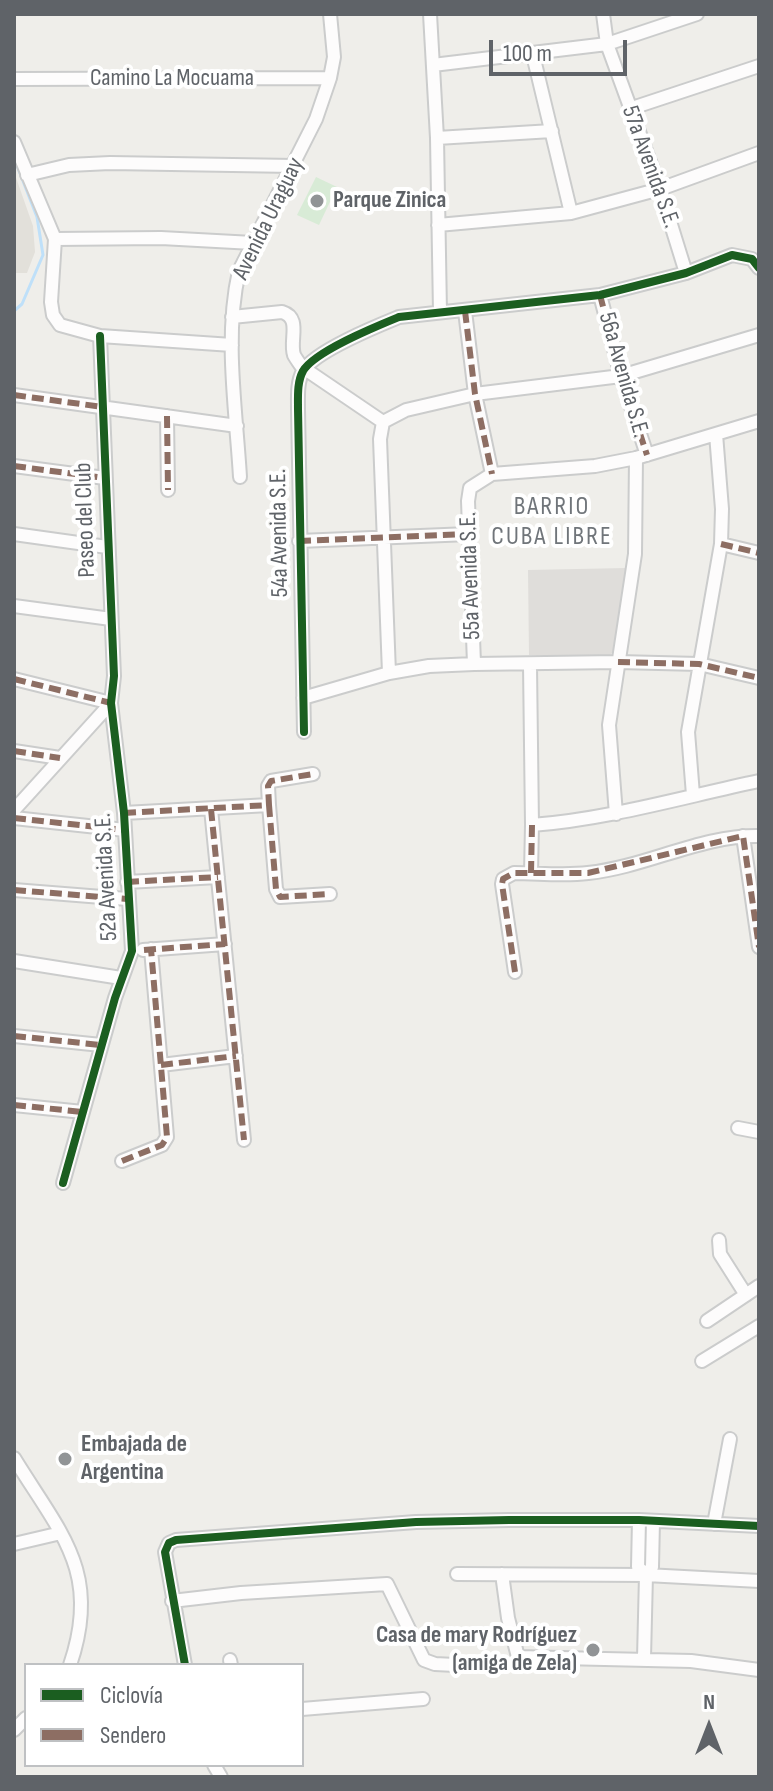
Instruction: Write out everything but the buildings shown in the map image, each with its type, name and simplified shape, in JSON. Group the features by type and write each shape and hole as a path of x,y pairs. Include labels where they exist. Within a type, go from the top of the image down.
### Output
{"street":[{"name":"Avenida Uraguay","path":"240,477 232,345 232,317 239,271 316,119 334,57 330,14"},
{"path":"430,14 437,138 440,312"},
{"name":"57a Avenida S.E.","path":"603,14 607,44 660,189 686,273"},
{"path":"433,65 607,44 697,14"},
{"path":"533,55 571,213"},
{"path":"629,109 759,66"},
{"name":"Camino La Mocuama","path":"14,79 330,78"},
{"path":"437,138 552,131"},
{"path":"14,142 55,239 51,302 53,315 60,325 100,336 232,345"},
{"path":"438,225 571,213 660,189 759,153"},
{"path":"27,175 69,165 110,163 294,166"},
{"path":"55,239 161,238 253,243"},
{"path":"305,368 318,357 371,328 399,317 600,295 686,273 732,255 752,259 759,268"},
{"name":"56a Avenida S.E.","path":"600,295 642,456 635,554 609,725 616,814"},
{"path":"465,311 475,394 492,474 595,466 642,456 759,421"},
{"path":"232,317 289,314 293,320 293,353 305,368 383,422"},
{"path":"383,422 406,410 475,394 621,376 759,335"},
{"name":"Paseo del Club","path":"100,336 114,676 111,703"},
{"name":"54a Avenida S.E.","path":"304,732 298,396 299,382 305,368"},
{"path":"14,395 237,426"},
{"path":"167,416 168,490"},
{"path":"383,422 380,439 389,673"},
{"path":"693,795 688,732 721,544 722,509 716,434"},
{"path":"14,466 105,478"},
{"name":"55a Avenida S.E.","path":"474,664 468,501 470,488 492,474"},
{"path":"14,534 107,547"},
{"path":"299,541 469,534"},
{"path":"721,544 759,553"},
{"path":"14,606 111,619"},
{"path":"303,698 389,673 429,666 474,664 699,664 759,678"},
{"path":"530,665 531,873"},
{"path":"14,679 111,703 14,810"},
{"name":"52a Avenida S.E.","path":"63,1183 101,1045 132,951 124,813 111,703"},
{"path":"14,751 60,758"},
{"path":"313,774 271,781 268,786 276,889 280,897 330,894"},
{"path":"532,825 616,814 759,781"},
{"path":"124,813 269,805"},
{"path":"211,809 244,1140"},
{"path":"14,818 125,830"},
{"path":"743,836 759,947"},
{"path":"515,972 503,879 514,873 588,873 743,836 759,836"},
{"path":"127,882 218,877"},
{"path":"14,890 127,899"},
{"path":"132,951 225,944"},
{"path":"122,1161 162,1145 167,1137 151,949"},
{"path":"14,961 121,978"},
{"path":"14,1036 101,1045"},
{"path":"161,1065 236,1056"},
{"path":"14,1105 83,1112"},
{"path":"738,1128 759,1132"},
{"path":"719,1240 720,1254 746,1295"},
{"path":"707,1321 759,1286"},
{"path":"702,1361 759,1326"},
{"path":"714,1524 730,1439"},
{"path":"14,1458 61,1533 81,1584 83,1608 79,1639 71,1663"},
{"path":"185,1663 165,1552 169,1543 179,1539 416,1522 639,1520 759,1526"},
{"path":"639,1520 638,1567 646,1575"},
{"path":"644,1658 646,1575 652,1567 653,1521"},
{"path":"14,1544 61,1533"},
{"path":"457,1574 646,1575 759,1581"},
{"path":"502,1574 508,1618 518,1657 644,1658 759,1670"},
{"path":"172,1601 241,1593 387,1584 424,1660 455,1665"},
{"path":"304,1709 423,1699"}],"shaded area":[{"path":"14,172 33,226 35,252 27,273 14,273"},
{"path":"626,568 614,651 609,656 529,655 528,570"}],"green space":[{"name":"Parque Zinica","path":"316,177 337,187 319,225 297,215"}],"waterway":[{"path":"14,158 37,217 43,255 22,304 14,311"}],"marked path":[{"path":"600,295 621,376 647,455"},
{"path":"465,311 475,394 492,474"},
{"path":"14,395 103,407"},
{"path":"167,416 168,490"},
{"path":"14,466 105,478"},
{"path":"299,541 469,534"},
{"path":"721,544 759,553"},
{"path":"618,662 699,664 759,678"},
{"path":"14,679 111,703"},
{"path":"14,751 60,758"},
{"path":"124,813 269,805 268,786 271,781 313,774"},
{"path":"269,805 276,889 280,897 330,894"},
{"path":"211,809 244,1140"},
{"path":"14,818 125,830"},
{"path":"531,873 532,825"},
{"path":"515,972 503,879 514,873 588,873 743,836 759,947"},
{"path":"127,882 218,877"},
{"path":"14,890 127,899"},
{"path":"144,950 225,944"},
{"path":"122,1161 162,1145 167,1137 151,949"},
{"path":"14,1036 101,1045"},
{"path":"161,1065 236,1056"},
{"path":"14,1105 83,1112"}],"cycle path":[{"path":"304,732 298,394 301,375 310,363 347,340 399,317 600,295 686,273 732,255 752,259 759,268"},
{"path":"63,1183 115,998 132,951 124,813 111,703 114,676 100,336"},
{"path":"185,1663 165,1552 169,1543 176,1540 416,1522 639,1520 759,1526"}],"place":[{"name":"Parque Zinica","path":"317,201"},
{"name":"Embajada de Argentina","path":"65,1459"},
{"name":"Casa de mary Rodríguez (amiga de Zela)","path":"593,1650"}],"district":[{"name":"BARRIO CUBA LIBRE","path":"552,522"}]}
